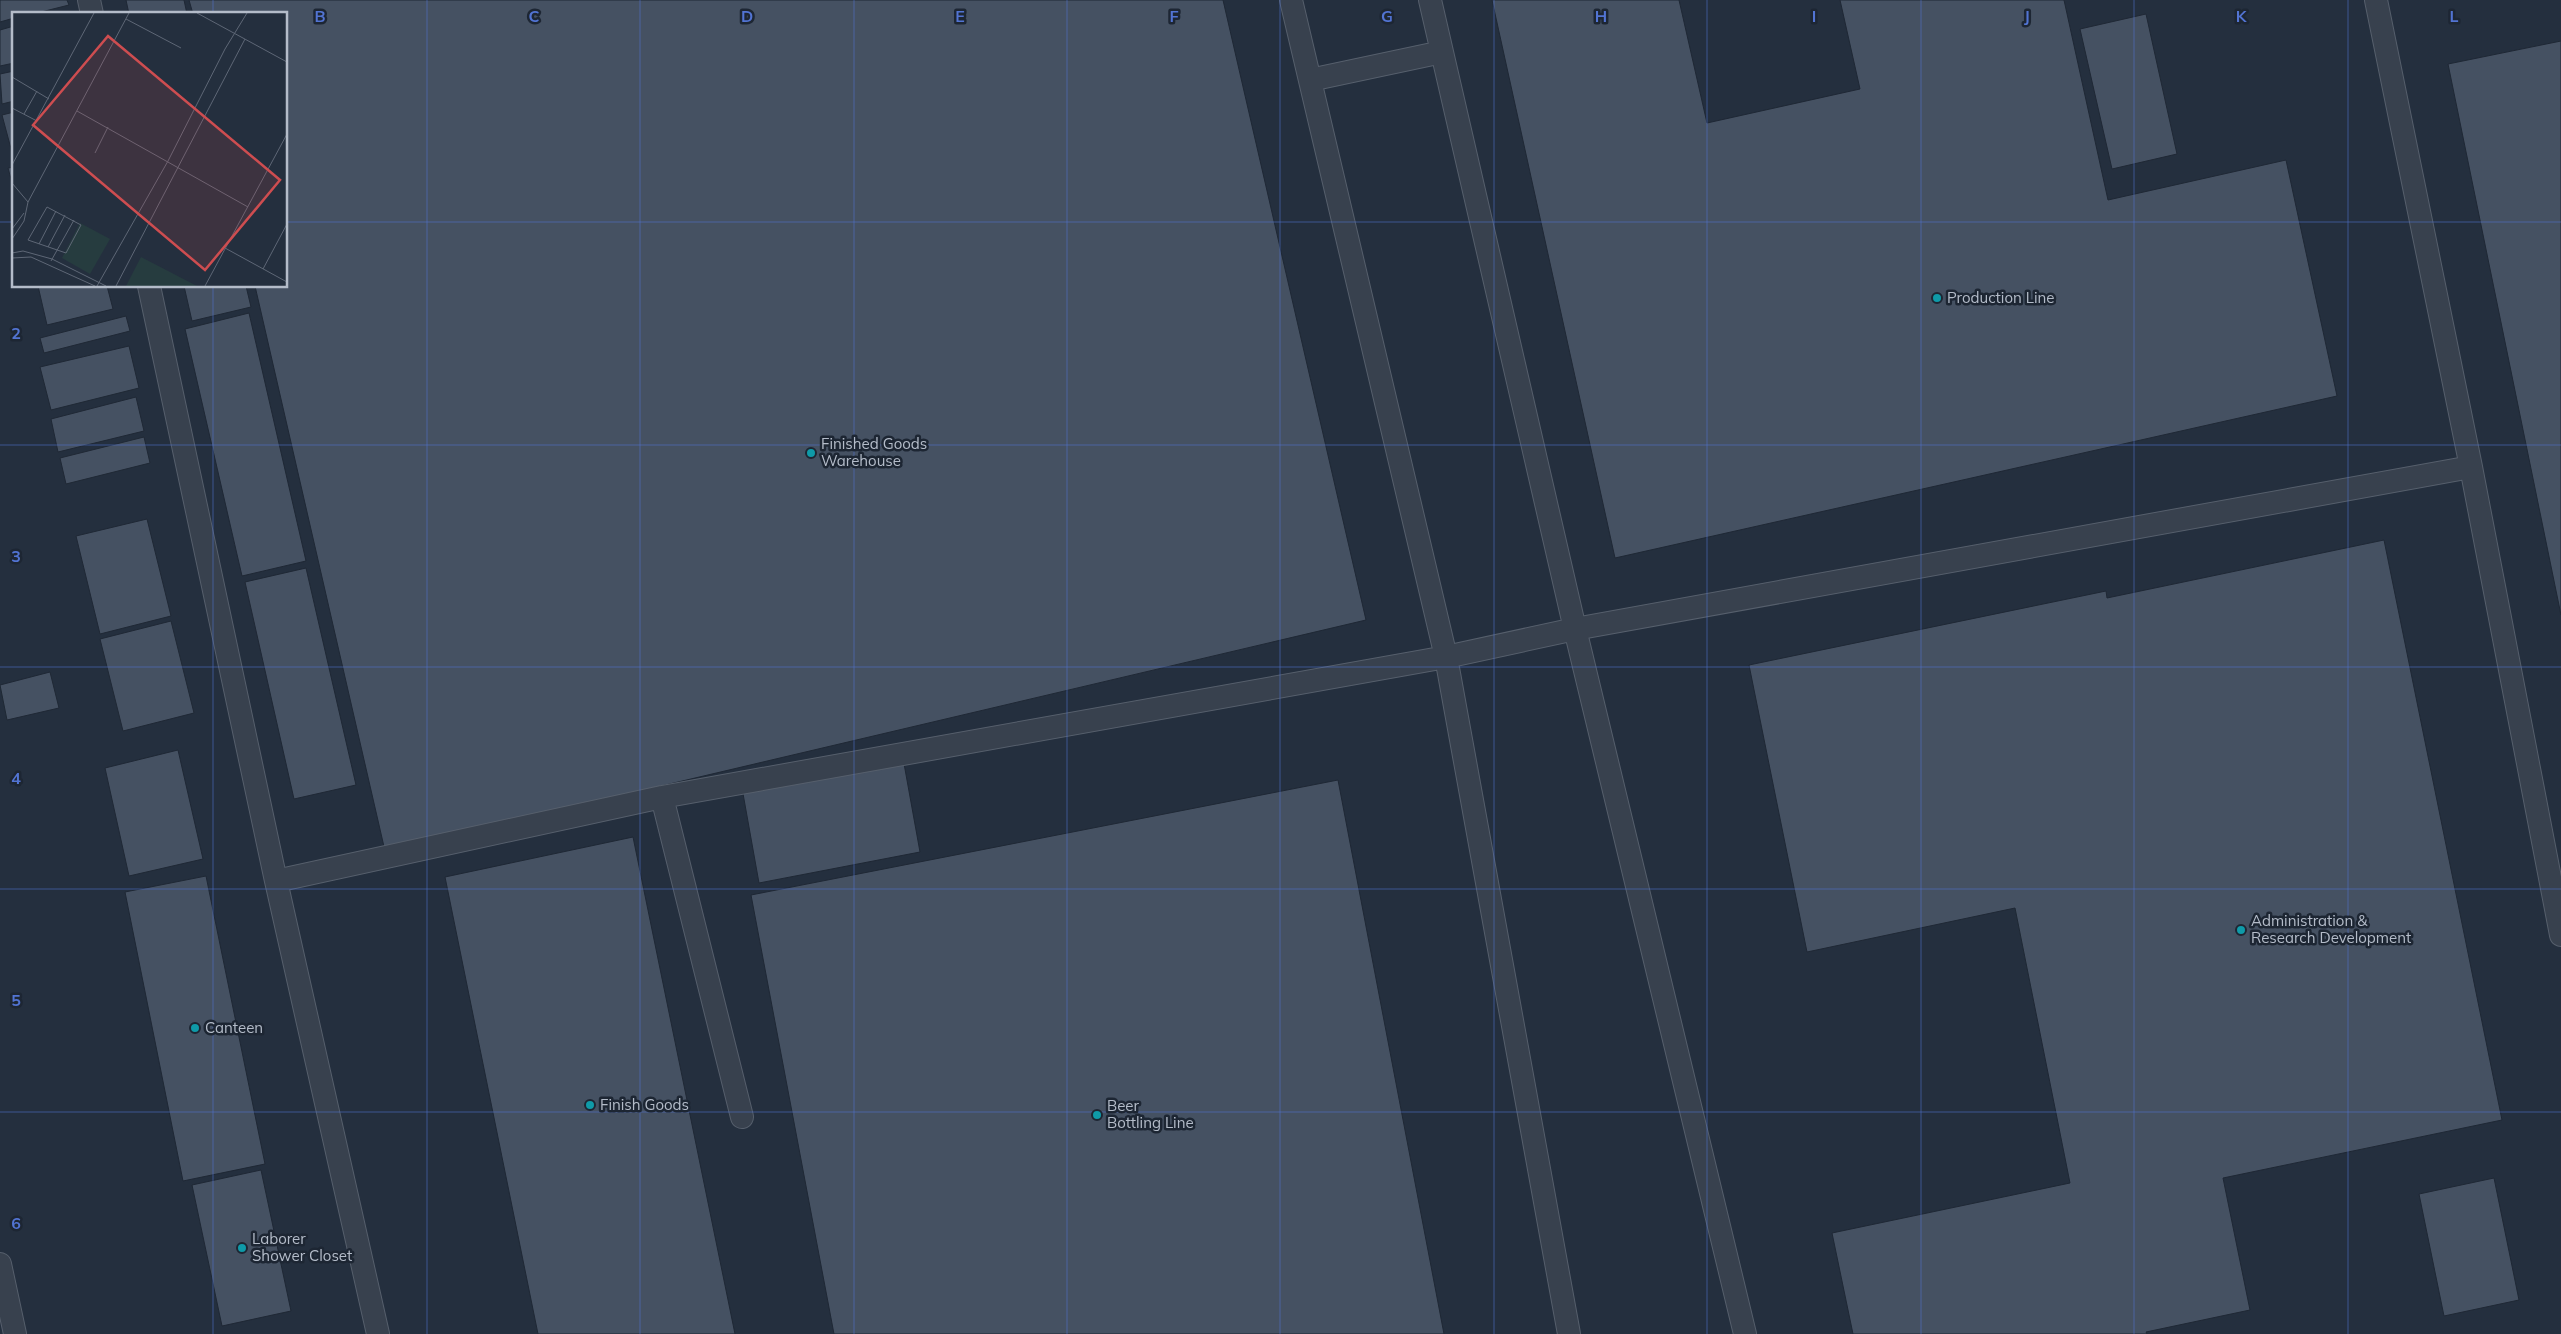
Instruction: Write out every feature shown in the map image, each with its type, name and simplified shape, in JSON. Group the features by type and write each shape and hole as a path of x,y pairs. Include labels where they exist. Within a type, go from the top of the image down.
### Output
{"lane":[{"path":"1291,0 1446,657 1569,1334"},
{"path":"1430,0 1575,630 1745,1334"},
{"path":"2376,0 2471,467 2561,935"},
{"path":"1310,80 1442,52"},
{"path":"150,288 276,881 378,1334"},
{"path":"276,881 662,797 1446,657 1575,630 2471,467"},
{"path":"662,797 742,1117"},
{"path":"0,1266 15,1334"}],"building":[{"path":"0,0 67,0 69,5 41,12 12,12 12,19 0,22"},
{"path":"126,0 184,0 187,12 129,12"},
{"name":"Finished Goods Warehouse","path":"189,0 1223,0 1366,620 385,851 255,288 288,288 288,12 192,12"},
{"name":"Production Line","path":"1492,0 1679,0 1707,123 1860,89 1840,0 2064,0 2108,200 2286,160 2337,396 1615,558"},
{"path":"2146,14 2177,154 2112,169 2080,29"},
{"path":"12,27 12,63 0,66 0,30"},
{"path":"2561,41 2561,615 2448,64"},
{"path":"12,71 12,102 2,104 0,74"},
{"path":"12,112 12,152 2,115"},
{"path":"12,167 12,183 8,168"},
{"path":"38,288 108,288 113,309 47,325"},
{"path":"184,288 246,288 251,307 192,321"},
{"path":"249,313 306,561 242,576 185,329"},
{"path":"126,316 130,331 44,353 40,338"},
{"path":"129,346 139,388 51,410 40,367"},
{"path":"136,397 144,431 58,452 51,419"},
{"path":"144,437 150,463 66,484 60,458"},
{"path":"147,519 171,616 100,634 76,536"},
{"name":"Administration & Research Development","path":"2384,540 2502,1120 2223,1178 2250,1310 2146,1332 2147,1334 1853,1334 1832,1233 2070,1183 2015,908 1807,952 1749,665 2106,591 2107,598"},
{"path":"306,568 356,785 294,799 245,582"},
{"path":"171,621 194,713 123,731 100,639"},
{"path":"50,672 59,708 7,720 0,685"},
{"path":"178,750 203,859 129,876 105,768"},
{"path":"903,758 920,852 759,883 742,788"},
{"name":"Beer Bottling Line","path":"1338,780 1444,1334 834,1334 751,895"},
{"name":"Finish Goods","path":"633,837 735,1334 538,1334 445,877"},
{"name":"Canteen","path":"206,876 265,1164 183,1181 125,892"},
{"name":"Laborer Shower Closet","path":"261,1170 291,1311 222,1326 192,1185"},
{"path":"2494,1178 2519,1300 2444,1316 2419,1194"}],"place":[{"name":"Production Line","path":"1937,298"},
{"name":"Finished Goods Warehouse","path":"811,453"},
{"name":"Administration & Research Development","path":"2241,930"},
{"name":"Canteen","path":"195,1028"},
{"name":"Finish Goods","path":"590,1105"},
{"name":"Beer Bottling Line","path":"1097,1115"},
{"name":"Laborer Shower Closet","path":"242,1248"}]}
